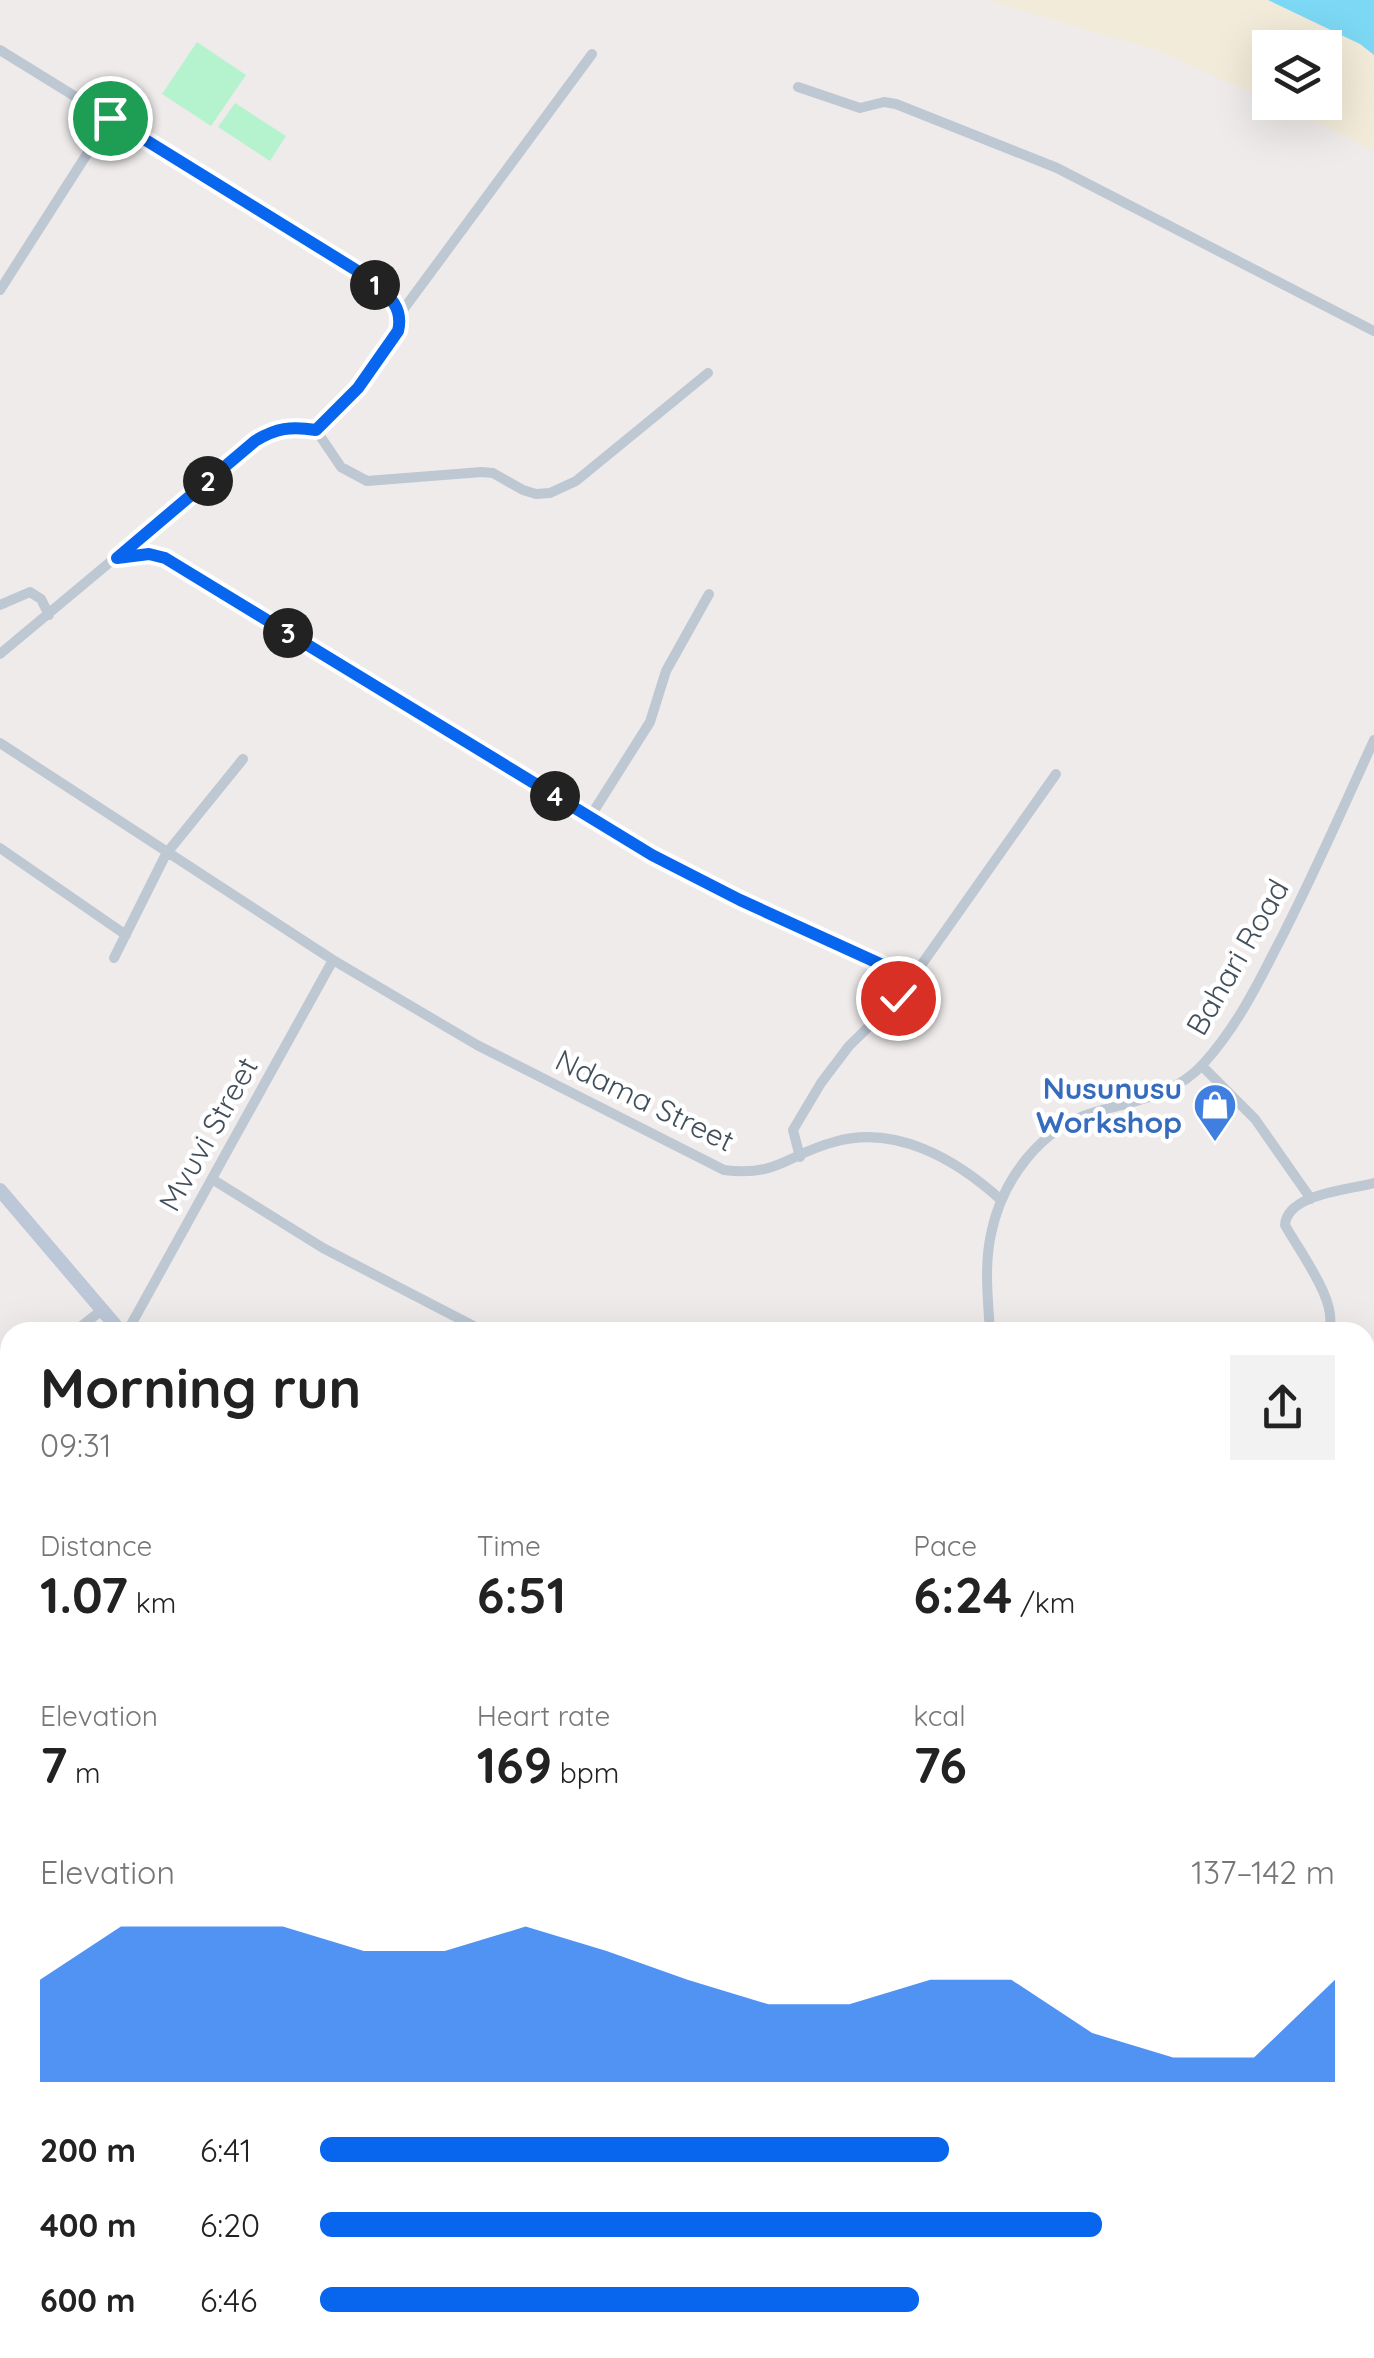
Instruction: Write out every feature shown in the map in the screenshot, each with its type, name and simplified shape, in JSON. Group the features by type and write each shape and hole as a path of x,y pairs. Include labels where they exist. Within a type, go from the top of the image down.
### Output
{"street":[{"path":"0,50 364,275 392,299 400,314"},
{"path":"316,430 358,388 398,331 400,314 592,54"},
{"path":"798,86 860,108 884,102 896,104 1057,168 1374,330"},
{"path":"0,290 110,118"},
{"path":"0,654 255,441 274,430 294,426 316,430 341,468 367,481 482,472 503,478 522,490 550,493 576,481 708,373"},
{"path":"117,558 149,554 165,558 652,855 911,978"},
{"path":"0,604 30,592 40,598 50,614"},
{"path":"590,817 650,722 666,671 709,594"},
{"name":"Bahari Road","path":"990,1322 987,1267 991,1235 1001,1200 1025,1160 1043,1140 1092,1113 1132,1105 1167,1091 1202,1066 1244,1009 1280,942 1374,740"},
{"name":"Ndama Street","path":"0,743 333,960 477,1045 724,1170 750,1173 775,1168 832,1142 866,1136 902,1140 969,1174 1001,1200"},
{"path":"114,958 166,854 244,760"},
{"path":"800,1157 793,1137 795,1124 849,1046 898,998 1056,774"},
{"path":"0,848 126,934"},
{"name":"Mvuvi Street","path":"130,1322 333,960"},
{"path":"1202,1066 1255,1119 1311,1198"},
{"path":"212,1178 322,1248 466,1322"},
{"path":"1332,1322 1330,1305 1285,1224 1291,1206 1374,1184"},
{"path":"0,1190 114,1322"},
{"path":"87,1322 102,1310"}],"green space":[{"path":"197,42 246,75 211,126 162,94"},
{"path":"235,103 286,136 270,161 218,127"}],"sand":[{"path":"986,0 1268,0 1331,30 1252,30 1252,93 1159,51"},
{"path":"1342,35 1374,55 1374,152 1311,120 1342,120"}],"water":[{"path":"1268,0 1374,0 1374,55 1342,35 1342,30 1331,30"}],"place":[{"name":"Nusunusu Workshop","path":"1215,1143"}],"route":[{"path":"110,118 364,275 392,299 400,314 398,331 358,388 316,430 294,426 274,430 255,441 117,558 133,554 165,558 652,855 911,978 898,998"}]}
